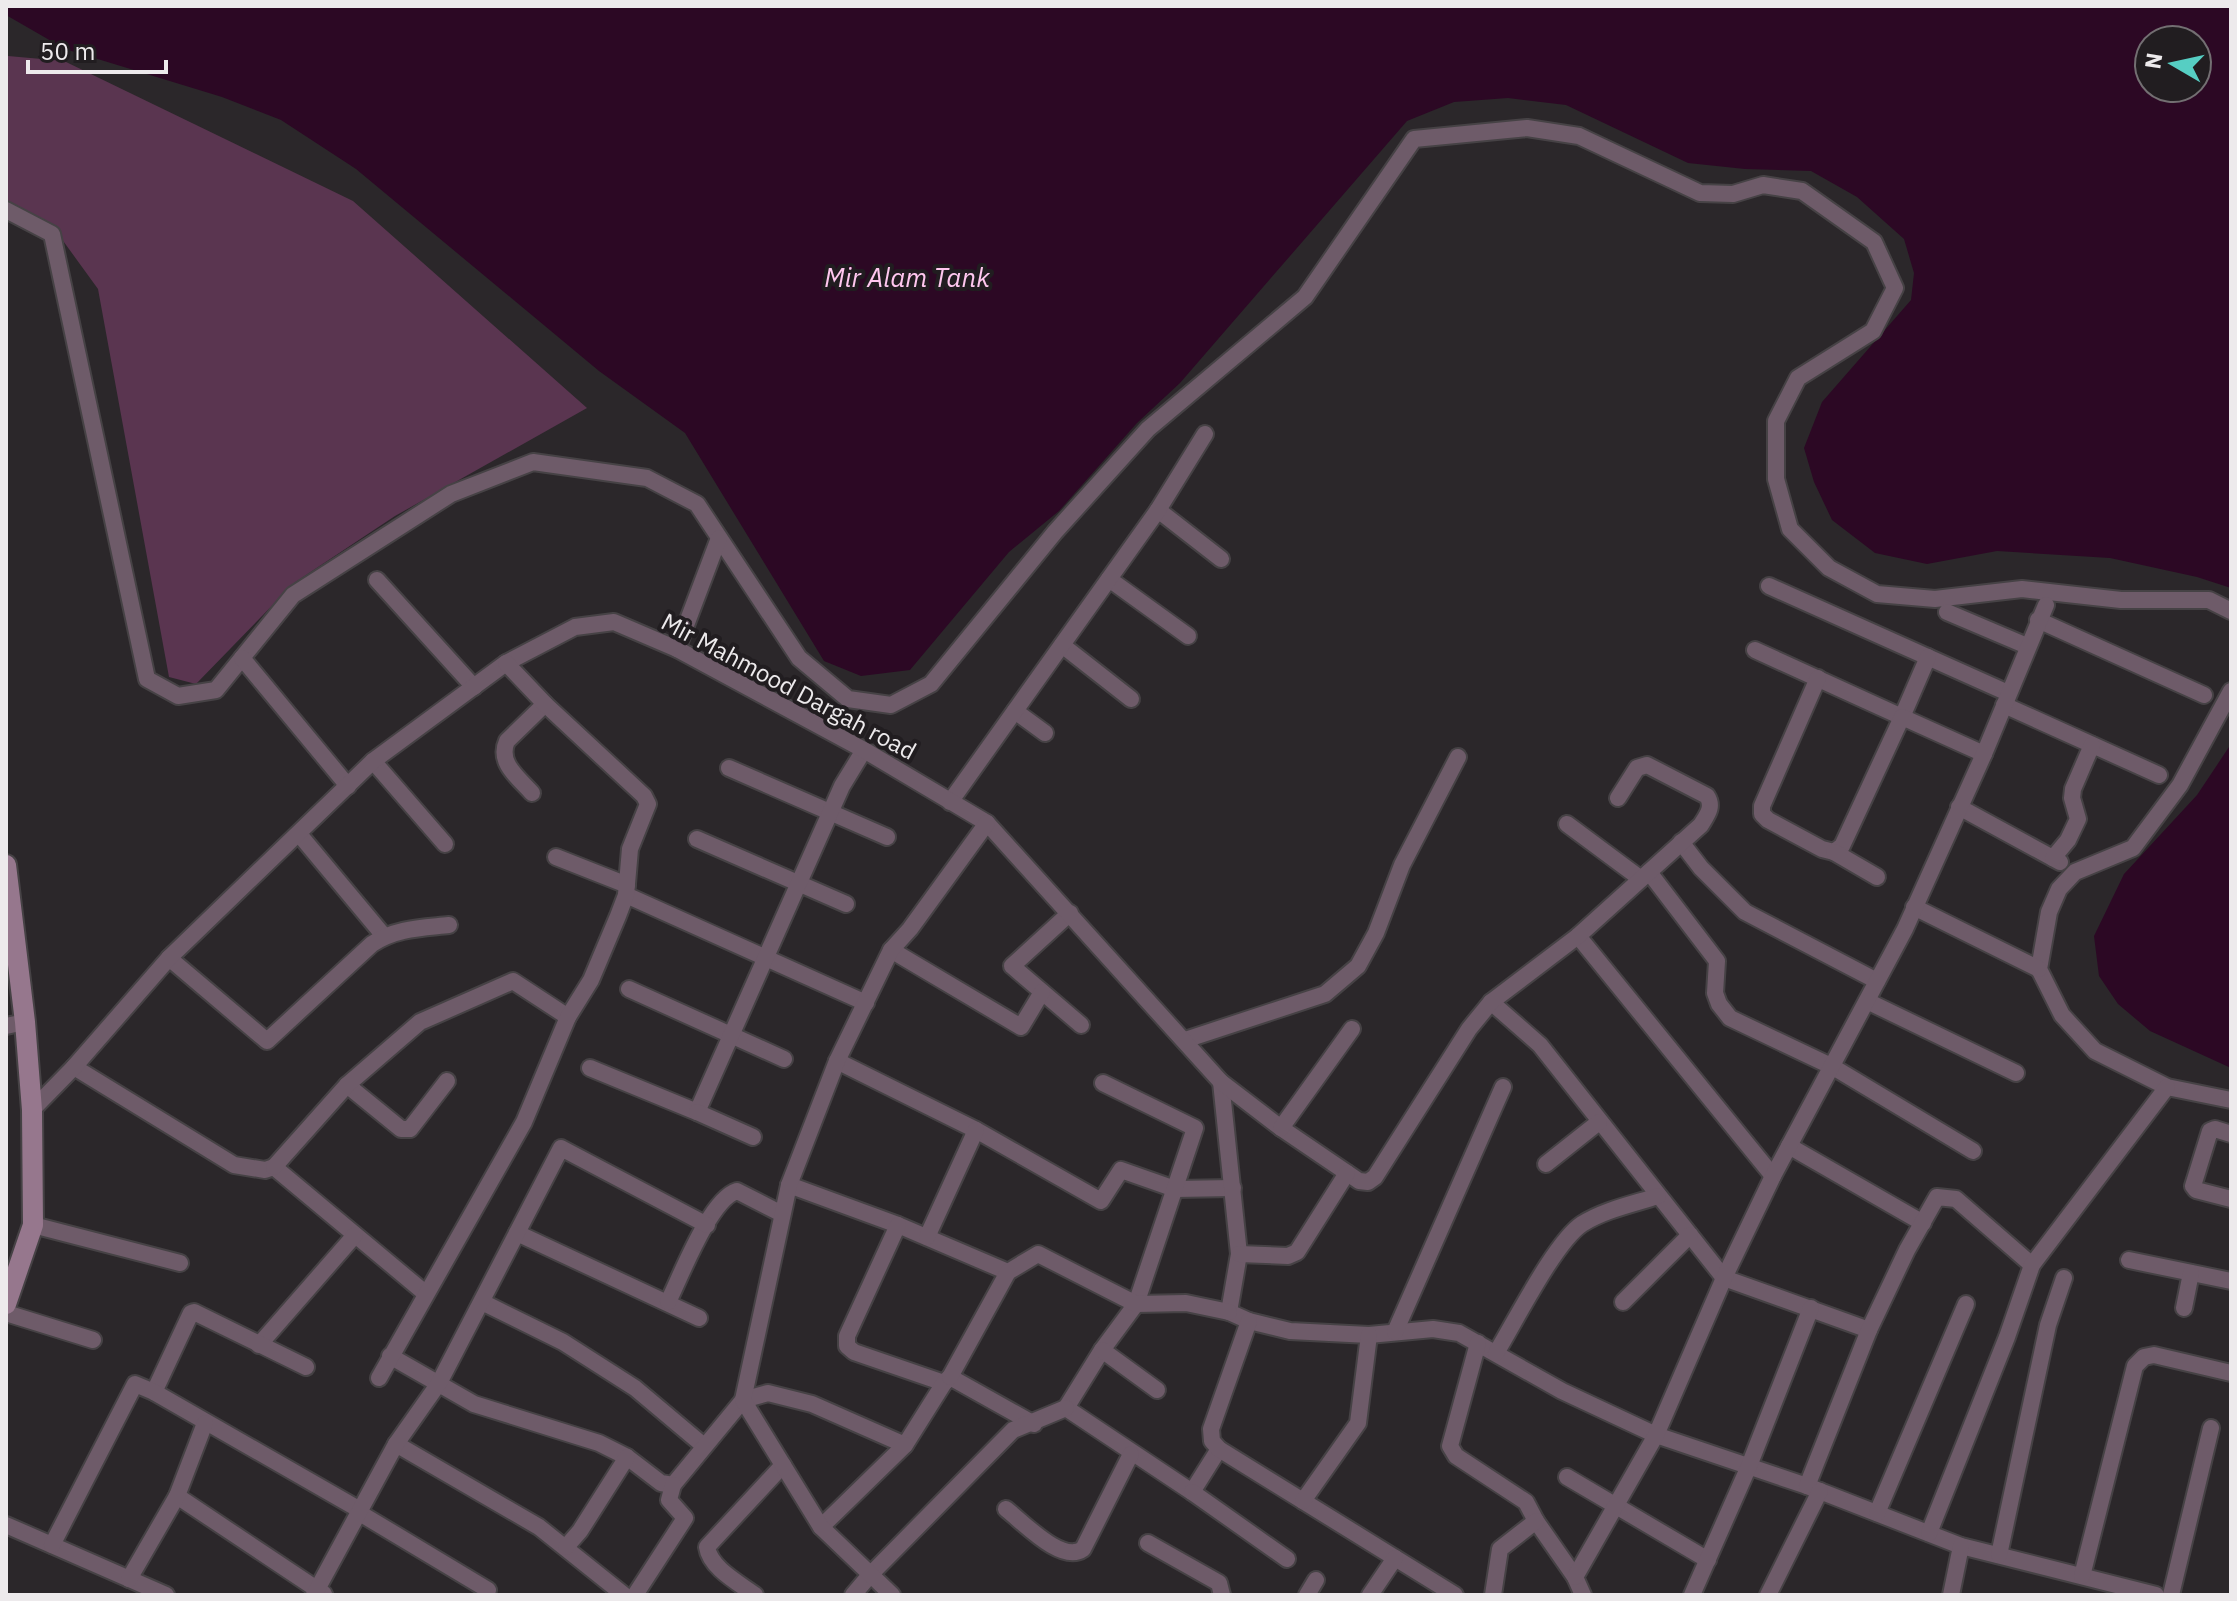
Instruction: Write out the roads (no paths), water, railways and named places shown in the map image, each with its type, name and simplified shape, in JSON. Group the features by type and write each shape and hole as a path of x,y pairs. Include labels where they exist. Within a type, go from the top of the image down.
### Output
{"main road":[{"path":"6,865 16,1024 32,1110 33,1225 12,1274 6,1304"}],"street":[{"path":"6,210 52,234 147,679 178,696 216,690 293,595 451,494 533,462 647,478 697,504 799,658 848,699 891,705 931,684 1055,532 1148,429 1305,297 1414,139 1527,128 1579,136 1700,193 1733,194 1763,185 1802,191 1874,242 1895,288 1873,331 1798,378 1776,421 1776,479 1790,529 1829,568 1877,594 1935,599 2022,589 2121,600 2209,600 2231,611"},
{"path":"950,802 1158,510 1205,434"},
{"path":"1158,510 1221,559"},
{"path":"677,649 719,538"},
{"path":"1109,579 1188,636"},
{"path":"377,580 474,687"},
{"path":"1769,586 1928,657 2092,745 2159,775"},
{"path":"1947,612 2027,646"},
{"path":"1575,1577 1656,1435 1724,1278 1773,1176 1833,1067 1914,907 1984,754 2042,612 2204,695"},
{"name":"Mir Mahmood Dargah road","path":"32,1110 74,1067 169,958 373,761 506,663 575,627 614,622 677,649 864,750 987,823 1221,1082 1347,1173"},
{"path":"1062,645 1131,699"},
{"path":"1755,650 1984,754"},
{"path":"1834,852 1842,846 1928,657"},
{"path":"242,658 348,786"},
{"path":"379,1378 524,1122 568,1017 591,980 626,890 630,849 648,804 644,796 545,704 506,663"},
{"path":"1818,678 1762,806 1762,814 1877,877"},
{"path":"2231,691 2180,785 2133,848 2075,872 2059,889 2049,912 2039,969 2062,1015 2095,1051 2167,1087 2231,1100"},
{"path":"532,793 508,766 503,748 545,704"},
{"path":"1015,711 1045,733"},
{"path":"1959,807 2057,860 2078,819 2072,798 2073,789 2092,745"},
{"path":"697,1112 830,812 864,750"},
{"path":"1185,1040 1325,994 1358,966 1376,933 1402,865 1458,757"},
{"path":"373,761 445,844"},
{"path":"1239,1254 1288,1256 1297,1252 1347,1173 1359,1181 1368,1182 1375,1177 1469,1029 1491,1002 1578,936 1701,825 1711,808 1707,796 1647,765 1637,768 1618,798"},
{"path":"729,768 887,837"},
{"path":"635,1595 685,1518 669,1500 673,1485 743,1400 789,1185 837,1061 891,950 910,929 987,823"},
{"path":"1567,824 1645,876 1717,961 1715,993 1730,1018 1833,1067 1973,1151"},
{"path":"299,834 384,936"},
{"path":"697,839 846,904"},
{"path":"1681,842 1701,868 1745,912 1877,981"},
{"path":"556,857 866,1003"},
{"path":"1914,907 2039,969"},
{"path":"1070,913 1012,966 1081,1025"},
{"path":"169,958 267,1041 384,936 402,930 449,925"},
{"path":"1578,936 1773,1176"},
{"path":"891,950 1021,1027 1042,992"},
{"path":"74,1067 234,1165 265,1170 274,1167 347,1085 420,1022 513,981 568,1017"},
{"path":"629,989 784,1059"},
{"path":"1867,1001 2016,1073"},
{"path":"1491,1002 1540,1045 1724,1278 1869,1330"},
{"path":"1281,1128 1352,1029"},
{"path":"837,1061 976,1130 1101,1201 1121,1170 1175,1189 1233,1188"},
{"path":"590,1068 753,1137"},
{"path":"347,1085 401,1129 410,1129 447,1081"},
{"path":"1221,1082 1239,1254 1229,1312"},
{"path":"853,1595 1013,1430 1034,1424 1066,1408 1102,1350 1136,1304 1195,1128 1103,1083"},
{"path":"1395,1332 1503,1087"},
{"path":"1929,1533 2007,1337 2032,1265 2167,1087"},
{"path":"1546,1164 1599,1122"},
{"path":"2231,1134 2215,1129 2210,1131 2193,1186 2196,1190 2231,1199"},
{"path":"927,1237 976,1130"},
{"path":"1789,1146 1923,1223"},
{"path":"177,1496 318,1593 396,1444 439,1383 561,1148 707,1225"},
{"path":"274,1167 425,1293"},
{"path":"789,1185 898,1225 1008,1272"},
{"path":"668,1302 724,1197 737,1191 782,1214"},
{"path":"1496,1353 1564,1241 1580,1225 1597,1216 1658,1196"},
{"path":"1768,1595 1814,1489 1869,1330 1937,1197 1956,1199 2032,1265"},
{"path":"33,1225 180,1263"},
{"path":"898,1225 847,1336 847,1346 854,1352 947,1380 1034,1424"},
{"path":"517,1233 699,1318"},
{"path":"259,1345 355,1235"},
{"path":"1623,1302 1690,1235"},
{"path":"821,1527 905,1445 947,1380 1008,1272 1038,1254 1136,1304 1186,1303 1229,1312 1249,1321 1290,1331 1369,1335 1433,1329 1459,1333 1562,1391 1656,1435 1814,1489 1961,1546 2082,1576 2115,1590 2156,1595"},
{"path":"2129,1260 2231,1281"},
{"path":"2184,1308 2191,1273"},
{"path":"1999,1555 2048,1325 2064,1278"},
{"path":"482,1302 563,1342 635,1388 704,1446"},
{"path":"1877,1513 1966,1304"},
{"path":"1692,1595 1749,1466 1811,1308"},
{"path":"6,1313 93,1340"},
{"path":"154,1392 191,1313 306,1367"},
{"path":"1249,1321 1211,1429 1212,1441 1219,1449 1455,1595"},
{"path":"1303,1501 1358,1423 1369,1335"},
{"path":"1478,1343 1450,1446 1456,1456 1521,1496 1575,1577 1583,1595"},
{"path":"1102,1350 1157,1390"},
{"path":"2082,1576 2135,1366 2144,1357 2154,1355 2231,1373"},
{"path":"390,1356 474,1404 599,1443 627,1457 661,1483 673,1485"},
{"path":"52,1545 133,1386 138,1384 359,1511 488,1590"},
{"path":"743,1400 768,1393 812,1404 905,1445"},
{"path":"743,1400 821,1527 892,1595"},
{"path":"1066,1408 1287,1559"},
{"path":"133,1585 177,1496 205,1423"},
{"path":"2171,1595 2211,1428"},
{"path":"396,1444 539,1527 566,1547 613,1591"},
{"path":"1192,1492 1219,1449"},
{"path":"1006,1509 1061,1553 1077,1554 1102,1515 1131,1454"},
{"path":"566,1547 580,1531 627,1457"},
{"path":"755,1595 714,1563 708,1556 707,1547 783,1465"},
{"path":"1567,1477 1708,1560"},
{"path":"1493,1595 1500,1549 1536,1521"},
{"path":"6,1525 133,1585 166,1595"},
{"path":"1148,1543 1219,1583 1222,1595"},
{"path":"1951,1595 1961,1546"},
{"path":"1370,1595 1395,1558"}],"water":[{"name":"Mir Alam Tank","path":"6,6 2231,6 2231,588 2197,577 2110,558 1997,551 1927,564 1875,553 1832,520 1814,482 1804,448 1822,402 1911,300 1914,273 1904,239 1857,197 1811,171 1688,163 1566,105 1508,98 1454,102 1407,121 1180,383 1137,423 1059,511 1009,552 910,670 861,676 824,661 685,433 599,371 356,169 281,120 222,97 65,49 6,15"},
{"path":"2231,744 2231,1068 2150,1031 2118,1004 2099,976 2094,936 2124,874 2197,795"}]}
